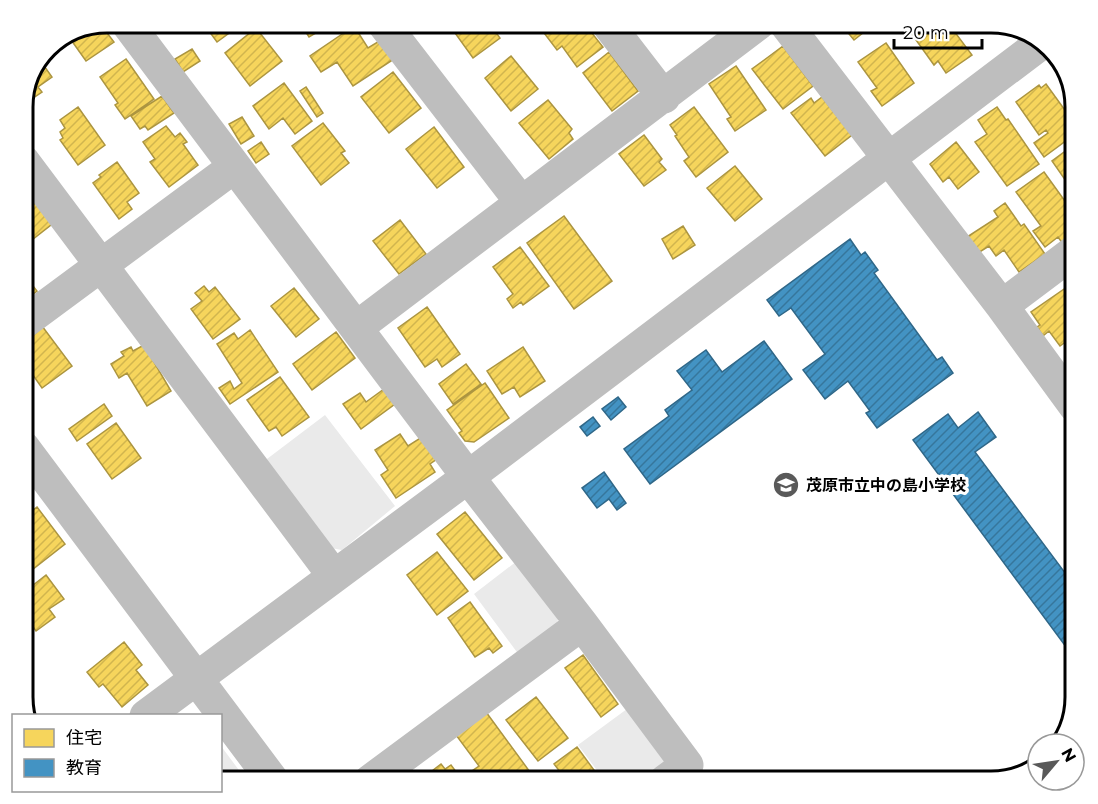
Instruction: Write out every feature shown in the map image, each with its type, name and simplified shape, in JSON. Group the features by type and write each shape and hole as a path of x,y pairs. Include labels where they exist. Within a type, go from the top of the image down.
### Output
{"street":[{"path":"135,33 687,765 679,771"},
{"path":"391,33 521,202"},
{"path":"615,33 664,96"},
{"path":"356,328 745,33"},
{"path":"793,33 1065,391"},
{"path":"149,714 468,477 1035,48"},
{"path":"33,316 234,167"},
{"path":"33,174 334,576"},
{"path":"1002,306 1065,259"},
{"path":"33,460 265,771"},
{"path":"385,771 582,624"}],"shaded area":[{"path":"325,415 395,506 342,550 325,547 263,462"},
{"path":"517,561 558,616 557,634 522,659 474,594"},
{"path":"631,706 670,759 663,771 598,771 578,745"},
{"path":"222,747 240,771 222,771"}],"building: 住宅":[{"path":"107,33 114,42 86,61 73,42 92,34"},
{"path":"210,33 229,33 217,42"},
{"path":"250,33 260,33 282,61 250,86 225,53"},
{"path":"344,33 358,33 368,48 381,40 394,59 353,86 337,62 321,72 310,56"},
{"path":"455,33 496,33 500,38 473,58"},
{"path":"544,33 592,33 603,47 577,67 562,46 557,50"},
{"path":"848,33 863,33 854,40"},
{"path":"911,33 956,33 972,55 946,73 938,61 934,65"},
{"path":"886,43 914,83 882,106 871,91 877,88 858,62"},
{"path":"783,46 813,86 783,109 752,69"},
{"path":"192,49 200,61 183,72 175,59"},
{"path":"609,52 638,91 612,111 583,73"},
{"path":"511,56 538,89 511,111 485,78"},
{"path":"126,59 154,99 125,119 115,105 118,103 100,77"},
{"path":"736,66 766,110 735,131 727,119 731,117 709,84"},
{"path":"45,67 52,77 38,87 42,92 34,97"},
{"path":"393,72 421,108 389,133 361,97"},
{"path":"284,83 312,121 295,134 283,118 269,129 253,106"},
{"path":"1046,84 1065,110 1065,141 1044,157 1034,143 1048,133 1046,130 1039,135 1016,102 1039,85 1041,88"},
{"path":"306,87 323,113 317,117 300,91"},
{"path":"162,96 174,113 148,130 145,126 140,129 131,116"},
{"path":"822,97 852,135 825,156 791,113 811,98 814,103"},
{"path":"548,100 572,129 569,133 573,139 549,159 519,123"},
{"path":"78,107 105,145 78,165 60,140 63,138 60,132 65,128 60,120"},
{"path":"694,107 728,152 696,177 684,161 689,157 670,125"},
{"path":"997,107 1039,164 1007,186 975,142 987,134 978,120"},
{"path":"242,117 254,136 241,144 229,124"},
{"path":"323,123 345,151 341,153 349,163 321,185 292,146"},
{"path":"166,126 175,137 180,133 187,142 183,144 198,165 169,187 150,162 155,159 143,142"},
{"path":"434,127 464,167 437,188 406,149"},
{"path":"644,135 662,159 659,162 666,170 644,186 619,154"},
{"path":"261,142 269,154 256,163 248,151"},
{"path":"956,142 979,172 958,189 949,177 943,182 930,164"},
{"path":"1065,151 1065,180 1052,161"},
{"path":"117,162 139,193 127,202 132,209 119,219 93,183 101,177 99,175"},
{"path":"735,166 762,199 735,221 707,188"},
{"path":"1044,172 1065,201 1065,242 1063,244 1058,237 1045,247 1033,231 1041,226 1016,192"},
{"path":"40,199 56,221 33,239 33,205"},
{"path":"1005,203 1021,226 1024,224 1045,254 1019,272 1004,250 996,256 989,246 978,253 967,237 998,217 994,211"},
{"path":"564,216 612,281 574,309 527,243"},
{"path":"400,220 426,254 399,274 373,241"},
{"path":"683,226 695,245 673,259 662,239"},
{"path":"520,247 549,286 523,305 521,302 513,308 507,299 513,294 493,267"},
{"path":"204,286 209,292 215,287 240,319 213,339 191,309 202,301 195,293"},
{"path":"294,288 319,319 296,337 271,306"},
{"path":"1065,288 1065,342 1060,346 1049,331 1043,336 1037,327 1040,325 1031,312"},
{"path":"427,307 460,354 442,367 437,359 425,367 398,328"},
{"path":"42,326 72,366 42,388 33,375 33,333"},
{"path":"250,330 278,372 230,404 219,388 230,381 234,389 242,383 217,344 234,333 238,339"},
{"path":"336,332 355,358 312,390 293,364"},
{"path":"144,345 171,391 147,406 127,373 119,378 111,364 124,356 121,352 131,347 133,351"},
{"path":"523,347 545,381 520,397 514,387 502,394 487,371"},
{"path":"466,364 481,384 453,404 439,384"},
{"path":"280,377 309,417 282,436 276,427 269,431 247,400"},
{"path":"485,383 509,418 474,442 465,441 459,433 462,431 447,410"},
{"path":"384,389 395,404 361,429 343,404 360,393 366,402"},
{"path":"104,404 112,416 77,441 69,429"},
{"path":"116,423 141,458 112,479 87,444"},
{"path":"400,434 408,446 422,437 437,459 430,464 435,472 396,498 381,475 388,470 375,450"},
{"path":"37,507 65,544 33,569 33,510"},
{"path":"465,512 502,558 474,580 437,534"},
{"path":"437,552 468,591 437,615 407,575"},
{"path":"46,575 64,599 49,609 55,617 36,631 33,627 33,585"},
{"path":"470,602 502,646 493,653 489,648 475,657 448,618"},
{"path":"124,642 142,665 136,670 148,685 122,707 103,684 99,687 87,672"},
{"path":"583,655 618,704 601,717 565,668"},
{"path":"536,697 568,738 538,761 506,720"},
{"path":"486,712 529,771 472,771 479,766 456,735"},
{"path":"577,747 595,771 559,771 554,764"},
{"path":"441,764 445,769 451,765 456,771 432,771"}],"building: 教育":[{"path":"850,239 861,255 865,252 878,270 874,273 937,360 942,357 953,373 877,428 866,413 870,411 848,381 825,399 803,370 825,354 791,308 779,316 767,300"},
{"path":"764,341 792,379 650,484 624,449 669,416 665,410 692,390 677,371 706,350 722,372"},
{"path":"618,397 626,407 611,420 602,409"},
{"path":"978,412 996,437 975,452 1065,573 1065,645 913,440 948,414 958,428"},
{"path":"593,417 600,426 587,436 580,427"},
{"path":"604,472 626,503 617,510 609,499 597,508 582,488"}],"place":[{"name":"茂原市立中の島小学校","path":"786,485"}]}
